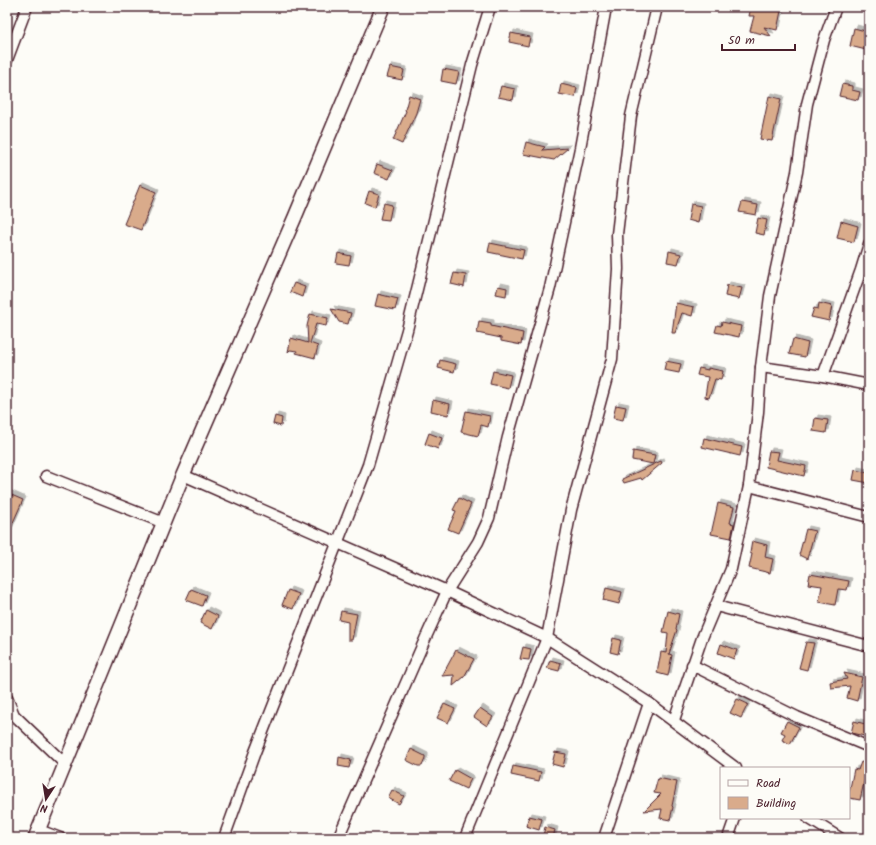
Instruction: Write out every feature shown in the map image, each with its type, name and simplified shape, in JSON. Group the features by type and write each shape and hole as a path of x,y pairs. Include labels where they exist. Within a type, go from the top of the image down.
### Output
{"main road":[{"path":"37,834 183,475 295,217 383,7"}],"street":[{"path":"7,60 27,7"},
{"path":"224,838 258,745 368,465 407,330 472,65 490,7"},
{"path":"338,838 426,637 448,591 478,542 489,518 508,437 550,288 580,148 606,7"},
{"path":"465,838 547,638 571,510 612,359 618,269 617,234 631,116 658,7"},
{"path":"674,720 692,665 731,569 749,486 770,296 797,172 807,104 824,40 836,7"},
{"path":"823,376 865,271 869,244"},
{"path":"761,367 823,376 869,385"},
{"path":"183,475 448,591 547,638 649,702 735,767"},
{"path":"46,476 164,523"},
{"path":"749,486 869,517"},
{"path":"716,606 869,646"},
{"path":"692,665 797,717 869,747"},
{"path":"7,698 14,715 65,764"},
{"path":"604,838 649,702"},
{"path":"728,838 735,819"},
{"path":"809,819 823,834 840,838"},
{"path":"37,834 60,838"}],"building":[{"path":"751,7 761,7 781,11 777,30 764,27 771,36 750,31 754,16 749,16"},
{"path":"854,28 869,32 866,50 850,46"},
{"path":"511,33 530,37 528,46 509,42"},
{"path":"390,67 404,70 402,80 387,77"},
{"path":"443,69 459,72 456,84 441,81"},
{"path":"561,84 577,88 575,97 559,94"},
{"path":"842,84 852,86 852,90 860,92 858,100 839,96"},
{"path":"501,86 515,89 513,100 498,97"},
{"path":"409,95 420,99 416,113 402,144 393,140 406,111"},
{"path":"769,96 781,99 772,141 760,139"},
{"path":"526,142 545,147 542,150 568,148 554,160 523,154"},
{"path":"377,164 393,170 389,179 374,173"},
{"path":"140,185 156,192 141,230 124,224"},
{"path":"369,191 379,194 375,207 365,203"},
{"path":"742,202 758,205 756,215 739,212"},
{"path":"384,203 392,205 389,220 380,219"},
{"path":"691,204 701,206 698,223 688,220"},
{"path":"758,218 767,220 764,235 755,233"},
{"path":"841,221 858,226 854,242 837,238"},
{"path":"490,243 524,250 522,259 488,252"},
{"path":"669,251 681,254 678,264 667,262"},
{"path":"338,253 351,256 349,265 336,263"},
{"path":"454,273 466,275 464,287 451,284"},
{"path":"294,283 305,287 302,297 290,292"},
{"path":"727,285 742,288 739,299 725,296"},
{"path":"498,286 507,288 506,296 496,294"},
{"path":"378,294 398,299 395,310 375,306"},
{"path":"676,303 694,307 692,316 682,313 675,333 672,333"},
{"path":"819,303 832,306 829,321 811,317 814,308 818,309"},
{"path":"331,309 351,313 348,324 339,322"},
{"path":"310,314 328,318 326,326 316,324 310,343 318,346 315,358 296,353 297,351 290,350 288,352 291,338 308,343 307,326"},
{"path":"479,321 491,323 491,326 523,333 521,345 501,341 501,338 477,333"},
{"path":"722,322 741,326 739,337 715,332 717,325 721,326"},
{"path":"793,339 808,343 805,357 789,354"},
{"path":"440,360 456,364 454,372 438,368"},
{"path":"666,361 681,364 679,373 664,370"},
{"path":"699,368 723,371 721,380 715,379 709,398 705,397 708,377 697,375"},
{"path":"493,371 511,375 508,388 490,384"},
{"path":"433,400 450,404 448,415 431,411"},
{"path":"616,405 626,407 623,420 613,418"},
{"path":"466,411 490,416 488,427 481,425 478,436 461,432"},
{"path":"275,416 282,418 281,426 273,424"},
{"path":"815,418 828,420 826,433 813,431"},
{"path":"429,433 442,438 438,449 425,444"},
{"path":"704,438 742,447 740,456 702,447"},
{"path":"633,451 655,455 653,464 632,460"},
{"path":"769,451 779,452 777,460 806,466 804,476 766,467"},
{"path":"661,461 662,463 642,480 641,478 624,483 622,479"},
{"path":"855,470 869,473 869,483 853,480"},
{"path":"7,493 23,500 7,536"},
{"path":"459,498 471,504 458,533 448,529 456,511 453,510"},
{"path":"718,503 734,507 730,523 734,524 731,538 711,534"},
{"path":"806,529 815,531 807,559 799,555"},
{"path":"752,541 767,545 765,557 773,559 770,573 749,568 752,554 750,553"},
{"path":"810,574 849,581 847,590 838,589 835,605 819,602 822,586 808,584"},
{"path":"606,588 622,592 619,604 603,600"},
{"path":"191,589 206,595 202,606 186,600"},
{"path":"288,590 299,594 293,609 282,605"},
{"path":"206,610 218,616 212,629 200,623"},
{"path":"341,611 357,614 352,640 348,640 348,622 339,620"},
{"path":"668,611 679,614 677,630 669,654 672,655 668,676 657,673 661,652 666,653 668,633 663,632"},
{"path":"613,638 621,640 618,654 610,652"},
{"path":"806,642 814,643 807,670 799,668"},
{"path":"721,644 737,650 734,659 718,653"},
{"path":"523,647 531,649 529,660 520,659"},
{"path":"456,650 474,659 464,677 453,686 454,675 442,676"},
{"path":"550,660 561,663 559,671 547,668"},
{"path":"844,673 862,677 857,701 847,698 850,686 831,688 830,682 847,679"},
{"path":"737,699 748,704 741,718 730,713"},
{"path":"444,704 455,709 448,723 437,718"},
{"path":"480,708 493,717 487,726 474,717"},
{"path":"787,721 799,727 790,744 782,740 785,734 781,732"},
{"path":"854,721 869,725 869,737 851,733"},
{"path":"411,749 425,756 422,766 418,766 406,760"},
{"path":"555,752 566,754 563,767 552,764"},
{"path":"339,757 351,760 349,768 338,766"},
{"path":"861,762 869,764 860,800 850,798 850,788 854,769 858,770"},
{"path":"513,766 541,772 539,781 511,775"},
{"path":"455,770 471,779 466,789 449,781"},
{"path":"658,778 677,782 670,820 660,818 662,809 644,811 661,794 654,793"},
{"path":"392,790 404,796 399,804 388,798"},
{"path":"529,816 542,819 539,830 526,826"},
{"path":"545,827 555,830 553,838 543,836"}]}
